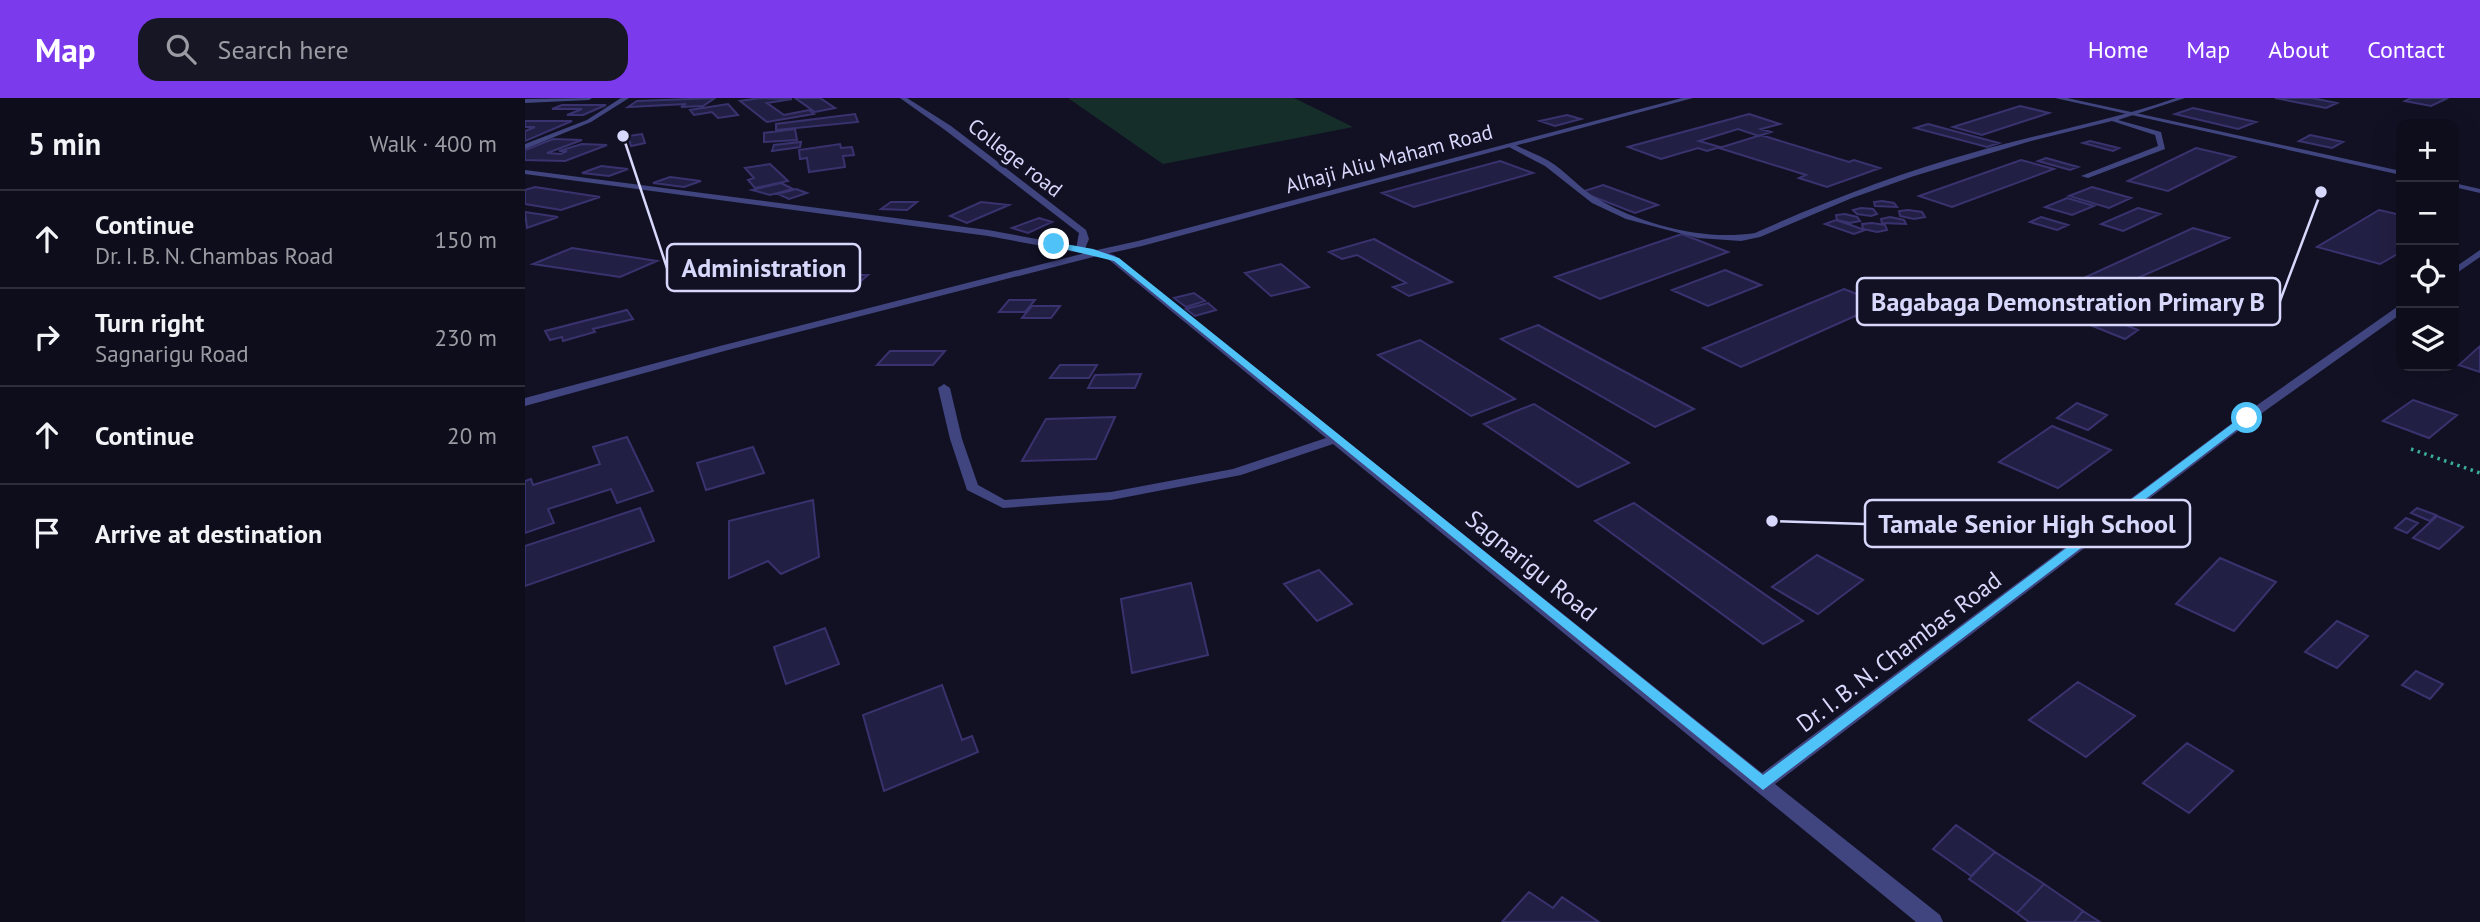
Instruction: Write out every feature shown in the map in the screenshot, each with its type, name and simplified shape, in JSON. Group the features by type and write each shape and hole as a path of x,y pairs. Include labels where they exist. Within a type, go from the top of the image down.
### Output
{"street":[{"path":"525,100 589,98"},
{"path":"525,147 589,121 626,98"},
{"name":"College road","path":"903,98 948,128 1070,222 1084,236 1081,249"},
{"name":"Alhaji Aliu Maham Road","path":"525,402 724,348 1139,244 1690,98"},
{"path":"2058,98 2396,172"},
{"path":"1509,145 1549,164 1597,202 1629,216 1691,232 1740,239 1895,178 2019,141 2136,115 2182,98"},
{"path":"2085,176 2162,146 2158,134 2111,120"},
{"path":"525,172 988,233 1097,253"},
{"path":"2459,186 2480,191"},
{"name":"Sagnarigu Road","path":"1097,253 1116,260 1932,922"},
{"path":"2459,268 2480,253"},
{"name":"Dr. I. B. N. Chambas Road","path":"1763,783 2247,418 2396,313"},
{"path":"944,388 956,439 972,487 1003,504 1111,496 1211,477 1236,472 1337,438"}],"path":[{"path":"2411,449 2480,473"}],"green space":[{"path":"1068,98 1294,98 1353,127 1163,164"}],"building":[{"path":"715,98 703,106 681,107 686,104 628,107 637,101"},
{"path":"760,98 792,99 767,103 784,115 809,110 814,114 767,122 740,101"},
{"path":"795,98 820,98 835,108 815,112"},
{"path":"2275,98 2312,98 2337,103 2326,108"},
{"path":"2411,98 2446,99 2431,106 2405,101"},
{"path":"728,104 738,115 718,118 712,112 694,115 690,110"},
{"path":"562,105 606,105 583,115 567,115 582,109 552,109"},
{"path":"2020,106 2049,113 1982,135 1953,127"},
{"path":"2193,108 2256,122 2238,129 2175,114"},
{"path":"855,114 858,122 776,130 776,124"},
{"path":"1749,114 1780,124 1761,129 1771,132 1759,136 1738,129 1699,141 1720,147 1707,151 1698,148 1661,159 1628,147"},
{"path":"1567,115 1581,119 1555,126 1540,121"},
{"path":"525,121 572,121 525,141 525,131 535,127 525,127"},
{"path":"1928,124 1999,143 1987,147 1915,128"},
{"path":"795,129 797,140 764,142 764,133"},
{"path":"642,134 645,143 631,146 628,136"},
{"path":"1761,135 1849,162 1854,160 1880,168 1827,187 1799,178 1806,175 1719,148"},
{"path":"2310,135 2343,142 2332,148 2299,141"},
{"path":"553,139 582,140 547,153 561,154 567,151 559,151 582,144 607,145 565,161 525,160 525,150"},
{"path":"2090,141 2119,148 2113,151 2083,143"},
{"path":"801,142 800,147 772,151 774,145"},
{"path":"840,144 841,148 852,147 854,155 843,156 845,167 809,172 807,158 800,159 799,150"},
{"path":"2196,148 2235,157 2168,191 2128,181"},
{"path":"2046,158 2078,167 2070,170 2038,161"},
{"path":"2021,160 2054,169 1952,207 1919,196"},
{"path":"1500,161 1533,173 1414,207 1382,193"},
{"path":"770,164 788,181 755,188 748,180 754,178 745,168"},
{"path":"601,166 628,169 609,176 582,173"},
{"path":"670,177 701,181 684,187 653,183"},
{"path":"781,183 793,189 770,195 752,190"},
{"path":"1603,185 1658,205 1635,213 1581,192"},
{"path":"535,187 600,197 561,210 525,204 525,190"},
{"path":"2092,187 2131,198 2109,208 2069,196"},
{"path":"796,189 807,193 789,199 778,194"},
{"path":"2067,198 2094,206 2072,215 2045,207"},
{"path":"891,202 917,202 907,210 881,209"},
{"path":"981,202 1009,205 967,223 950,216"},
{"path":"1874,202 1894,203 1897,207 1875,206"},
{"path":"2138,208 2160,214 2123,231 2101,224"},
{"path":"1873,209 1877,214 1857,214 1853,210"},
{"path":"2379,210 2396,214 2396,255 2380,264 2317,247"},
{"path":"1899,211 1922,212 1925,217 1914,219 1900,216"},
{"path":"525,212 558,217 527,228"},
{"path":"1836,215 1857,217 1860,221 1850,223 1837,220"},
{"path":"1890,217 1904,220 1906,224 1882,223 1881,219"},
{"path":"2041,217 2068,225 2057,230 2030,222"},
{"path":"1039,218 1052,222 1028,233 1012,228"},
{"path":"1836,220 1865,230 1854,234 1825,224"},
{"path":"1862,224 1885,225 1887,230 1877,232 1863,229"},
{"path":"2193,228 2229,238 2076,305 2053,292"},
{"path":"1682,234 1728,252 1600,299 1555,277"},
{"path":"1374,239 1452,282 1409,296 1393,287 1406,283 1357,255 1342,259 1329,252"},
{"path":"572,248 657,261 620,277 533,264"},
{"path":"1281,264 1309,287 1271,296 1245,273"},
{"path":"1725,270 1761,285 1708,306 1672,290"},
{"path":"798,275 868,275 854,287 782,287"},
{"path":"1844,289 1882,304 1741,367 1703,348"},
{"path":"1194,293 1205,301 1186,307 1174,298"},
{"path":"1009,300 1035,300 1025,312 999,312"},
{"path":"1208,303 1216,310 1195,316 1186,309"},
{"path":"2076,305 2138,330 2125,339 2058,312"},
{"path":"1032,306 1060,306 1051,318 1022,318"},
{"path":"627,310 633,319 593,329 595,332 563,341 562,337 550,340 545,331"},
{"path":"1538,325 1694,409 1655,427 1501,339"},
{"path":"1420,340 1515,399 1471,416 1378,355"},
{"path":"2480,346 2480,372 2459,365"},
{"path":"890,351 945,351 933,365 877,365"},
{"path":"1060,365 1097,365 1089,378 1050,378"},
{"path":"1141,374 1135,388 1088,388 1095,375"},
{"path":"2413,400 2457,415 2429,438 2383,421"},
{"path":"2077,403 2107,415 2088,430 2057,418"},
{"path":"1534,404 1629,463 1578,487 1484,424"},
{"path":"1115,417 1096,459 1022,461 1046,419"},
{"path":"2052,426 2111,450 2058,488 1999,462"},
{"path":"627,437 653,491 617,503 611,489 548,509 554,523 525,533 525,481 531,479 533,485 600,464 593,447"},
{"path":"753,447 764,473 706,490 697,463"},
{"path":"813,500 819,557 781,574 768,561 729,578 729,521"},
{"path":"1634,503 1803,621 1763,644 1595,521"},
{"path":"640,508 654,541 525,586 525,546"},
{"path":"2417,508 2436,515 2430,521 2411,513"},
{"path":"2437,516 2463,527 2439,549 2413,538"},
{"path":"2406,518 2418,523 2407,533 2395,528"},
{"path":"1817,555 1863,580 1818,614 1772,587"},
{"path":"2220,558 2276,582 2234,631 2176,604"},
{"path":"1319,570 1352,604 1317,621 1284,584"},
{"path":"1191,583 1208,655 1132,673 1121,599"},
{"path":"2337,621 2368,636 2337,668 2305,652"},
{"path":"825,628 839,664 786,684 774,647"},
{"path":"2416,671 2443,684 2430,699 2402,685"},
{"path":"2078,682 2135,716 2086,757 2029,720"},
{"path":"942,685 962,740 972,736 978,752 884,791 863,715"},
{"path":"2187,743 2233,771 2189,813 2143,783"},
{"path":"1956,825 1995,852 1971,876 1933,849"},
{"path":"1995,852 2044,884 2017,913 1969,879"},
{"path":"2044,884 2083,911 2074,922 2029,922 2017,913"},
{"path":"1529,892 1553,908 1562,897 1599,922 1502,922"},
{"path":"2083,911 2100,922 2074,922"}],"place":[{"name":"Administration","path":"623,136"},
{"name":"Bagabaga Demonstration Primary B","path":"2321,192"},
{"name":"Tamale Senior High School","path":"1772,521"}],"route":[{"path":"1054,244 1091,251 1116,260 1763,783 2247,418"}]}
